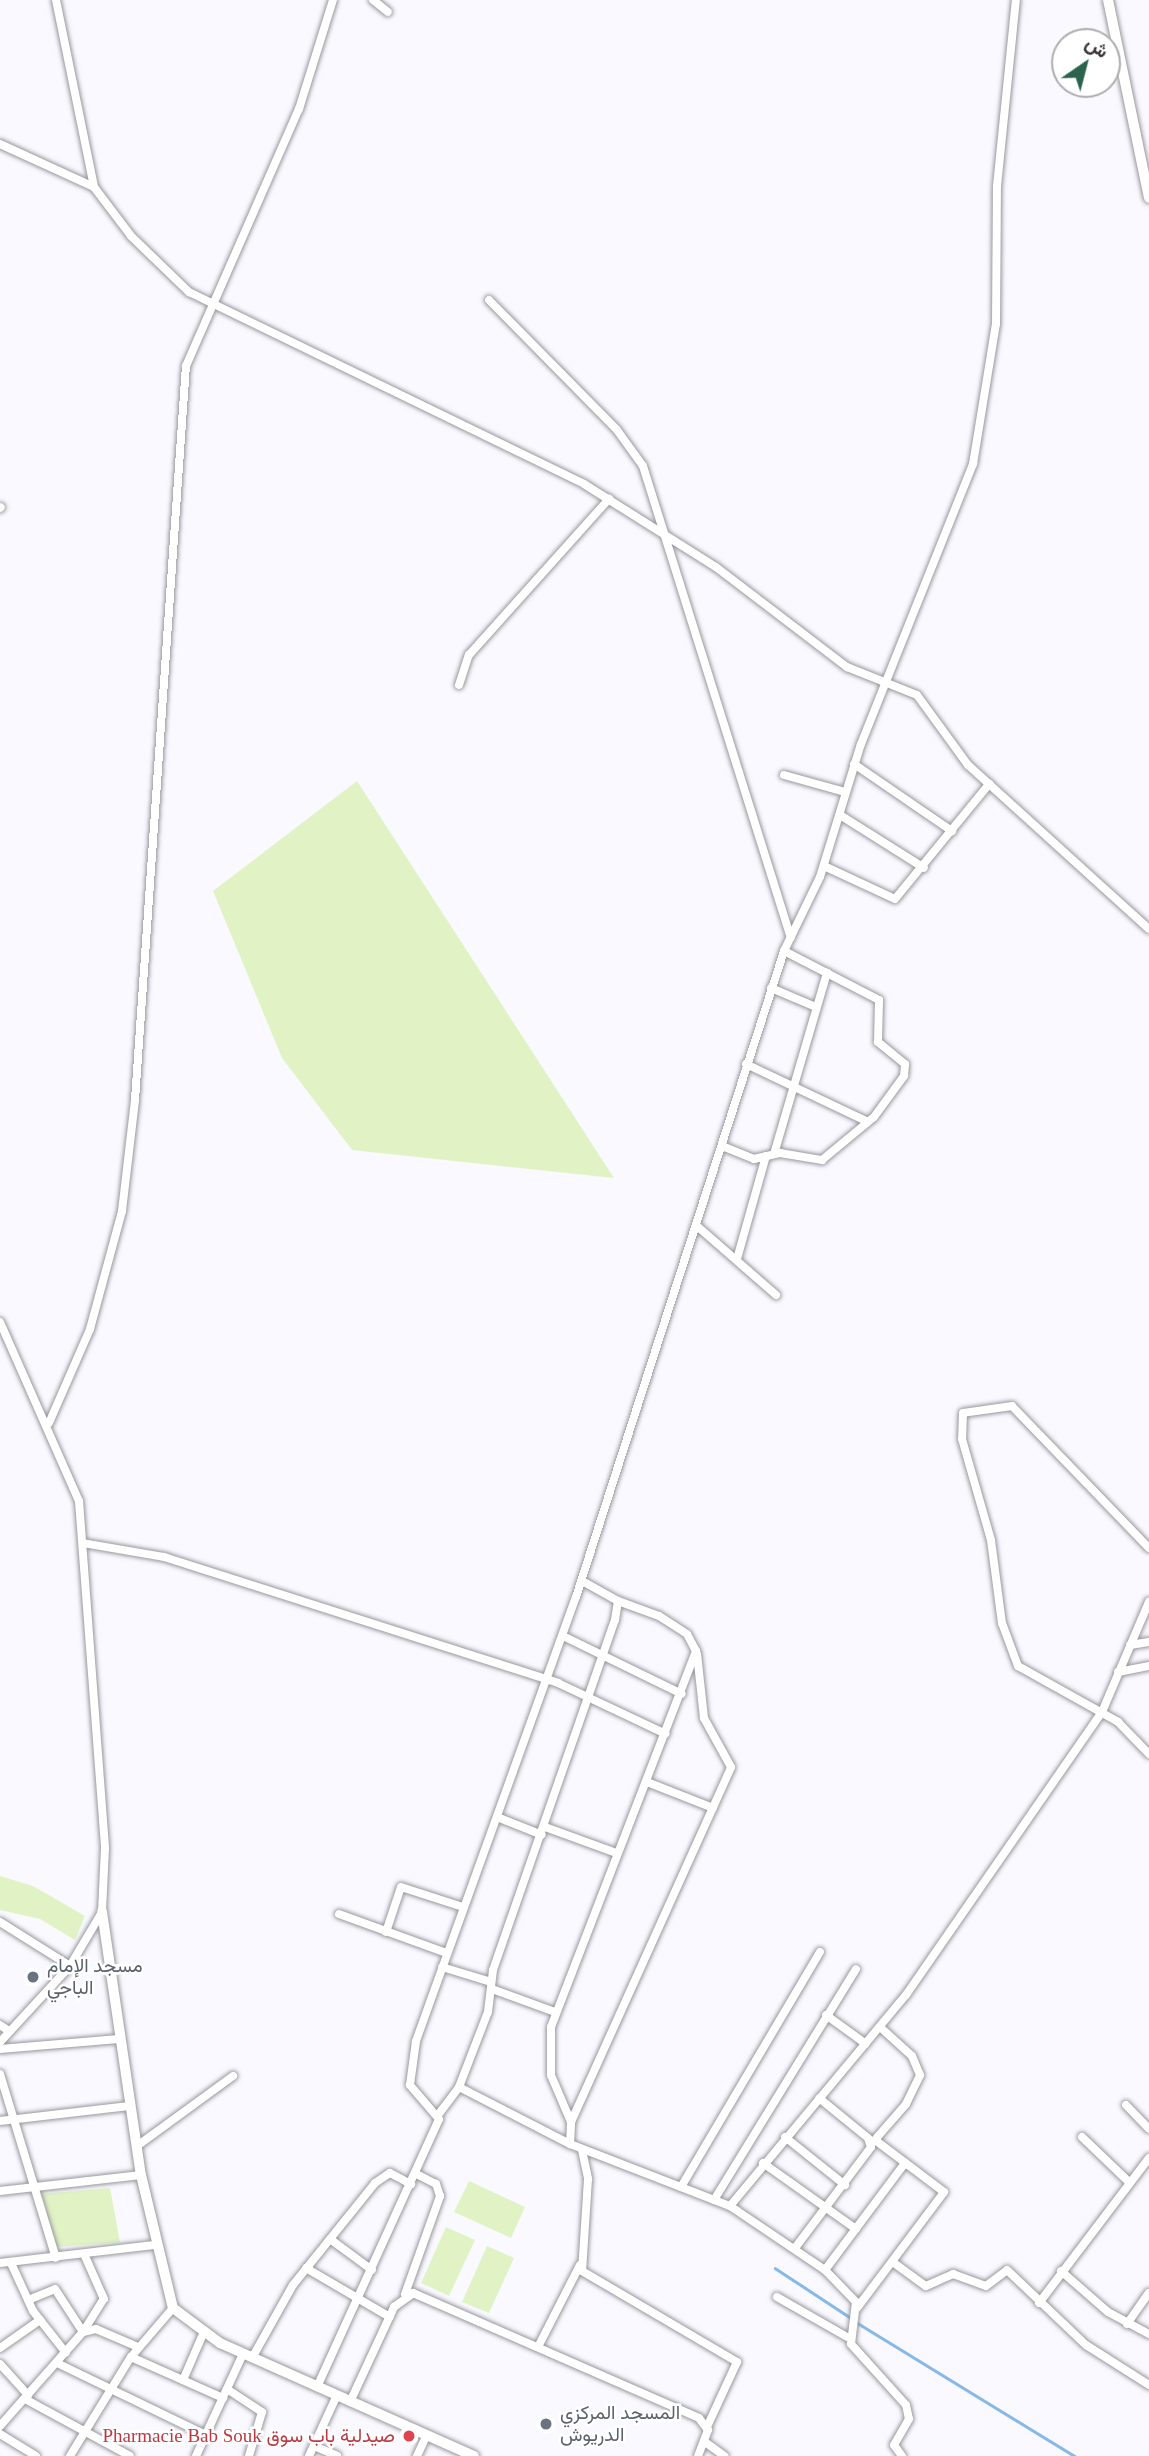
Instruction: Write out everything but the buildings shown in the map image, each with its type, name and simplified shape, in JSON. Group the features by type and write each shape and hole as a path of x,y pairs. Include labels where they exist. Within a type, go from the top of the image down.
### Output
{"main road":[{"path":"1108,0 1149,198"}],"street":[{"path":"56,0 94,187"},
{"path":"49,1423 90,1329 121,1211 136,1091 181,390 209,304 299,109 334,0"},
{"path":"373,0 388,12"},
{"path":"438,2115 409,2079 442,1967 582,1581 784,951 824,866 854,764 963,497 985,422 1000,261 997,186 1016,0"},
{"path":"0,144 94,187 171,277 209,304 609,499 758,596 832,658 884,685 925,701 958,753 1149,929"},
{"path":"489,300 627,442 648,478 660,531 791,937"},
{"path":"459,685 469,655 609,499"},
{"path":"854,764 952,831"},
{"path":"784,775 845,792"},
{"path":"824,866 890,900 924,868 989,784"},
{"path":"840,815 924,868"},
{"path":"722,1146 747,1158 770,1155 817,1162 868,1122 900,1084 905,1063 878,1042 878,1000 784,951"},
{"path":"737,1259 827,973"},
{"path":"771,988 816,1007"},
{"path":"746,1064 868,1122"},
{"path":"697,1226 776,1295"},
{"path":"0,1322 76,1485 83,1543 104,1825 102,1912 141,2175 154,2245 173,2308 203,2334 474,2456"},
{"path":"1149,1548 1012,1406 963,1413 962,1439 991,1540 1008,1647 1031,1679 1102,1712 1149,1754"},
{"path":"83,1543 164,1557 547,1680 591,1696 666,1734"},
{"path":"570,2144 571,2122 713,1808 731,1762 704,1718 696,1651 687,1634 669,1622 618,1601 582,1581"},
{"path":"317,2387 416,2174 438,2115 459,2087 591,1696 618,1601"},
{"path":"730,2206 762,2163 880,2027 1102,1712 1149,1602"},
{"path":"563,1636 682,1694"},
{"path":"1130,1645 1149,1642"},
{"path":"571,2122 548,2060 555,2012 581,1958 616,1853 682,1694 696,1651"},
{"path":"1118,1672 1149,1666"},
{"path":"647,1782 713,1808"},
{"path":"497,1817 616,1853"},
{"path":"386,1932 401,1887 463,1907"},
{"path":"0,2042 70,1966 102,1912"},
{"path":"339,1914 447,1953"},
{"path":"0,1923 70,1966"},
{"path":"681,2187 820,1952"},
{"path":"442,1967 555,2012"},
{"path":"714,2200 856,1969"},
{"path":"826,2015 866,2043"},
{"path":"0,2025 9,2031"},
{"path":"795,2248 845,2185 873,2142 906,2104 920,2075 912,2056 880,2027"},
{"path":"0,2049 119,2039"},
{"path":"0,2074 56,2258"},
{"path":"137,2146 233,2076"},
{"path":"459,2087 582,2150 730,2206 825,2270 858,2308"},
{"path":"819,2098 873,2142 944,2192 894,2263 858,2308 847,2337"},
{"path":"1126,2105 1149,2129"},
{"path":"0,2122 129,2106"},
{"path":"785,2137 845,2185"},
{"path":"1082,2137 1129,2182"},
{"path":"538,2347 580,2265 588,2229 582,2150"},
{"path":"1039,2303 1149,2158"},
{"path":"762,2163 828,2206 856,2229"},
{"path":"825,2270 905,2163"},
{"path":"196,2456 225,2393 306,2268 382,2176 395,2174 411,2184"},
{"path":"350,2402 390,2317 405,2294 440,2196 436,2184 416,2174"},
{"path":"0,2191 141,2175"},
{"path":"330,2239 372,2270"},
{"path":"0,2263 154,2245"},
{"path":"0,2426 66,2353 104,2299 85,2254"},
{"path":"11,2263 40,2320 66,2353"},
{"path":"894,2263 926,2286 953,2274 986,2286 1007,2270 1086,2346 1149,2385"},
{"path":"580,2265 737,2362 707,2427 705,2442 698,2456"},
{"path":"306,2268 355,2301 390,2317"},
{"path":"1061,2271 1127,2324 1149,2334"},
{"path":"28,2300 55,2289 83,2332"},
{"path":"1127,2324 1149,2293"},
{"path":"405,2294 424,2296 707,2427"},
{"path":"777,2297 847,2337 906,2405 909,2419 894,2445 902,2456"},
{"path":"70,2456 131,2357 173,2308"},
{"path":"0,2348 40,2320"},
{"path":"83,2332 96,2329 138,2347"},
{"path":"183,2380 203,2334"},
{"path":"131,2357 183,2380 225,2393 262,2412 250,2456"},
{"path":"57,2363 107,2392 206,2435"},
{"path":"0,2364 27,2397 130,2456"},
{"path":"309,2456 337,2395"},
{"path":"0,2434 24,2453 36,2456"},
{"path":"417,2456 427,2435"},
{"path":"705,2442 724,2456"},
{"path":"314,2446 337,2456"}],"green space":[{"path":"357,781 614,1178 352,1150 282,1058 213,891"},
{"path":"0,1876 33,1886 85,1916 75,1940 40,1919 0,1910"},
{"path":"469,2181 525,2207 511,2238 454,2212"},
{"path":"110,2188 120,2242 57,2247 41,2194"},
{"path":"446,2227 475,2240 449,2296 421,2283"},
{"path":"487,2246 514,2258 489,2313 462,2302"}],"waterway":[{"path":"775,2268 851,2318"},
{"path":"856,2322 1075,2456"}],"place":[{"name":"مسجد الإمام الباجي","path":"33,1977"},
{"name":"المسجد المركزي الدريوش","path":"546,2424"},
{"name":"Pharmacie Bab Souk صيدلية باب سوق","path":"409,2436"}]}
